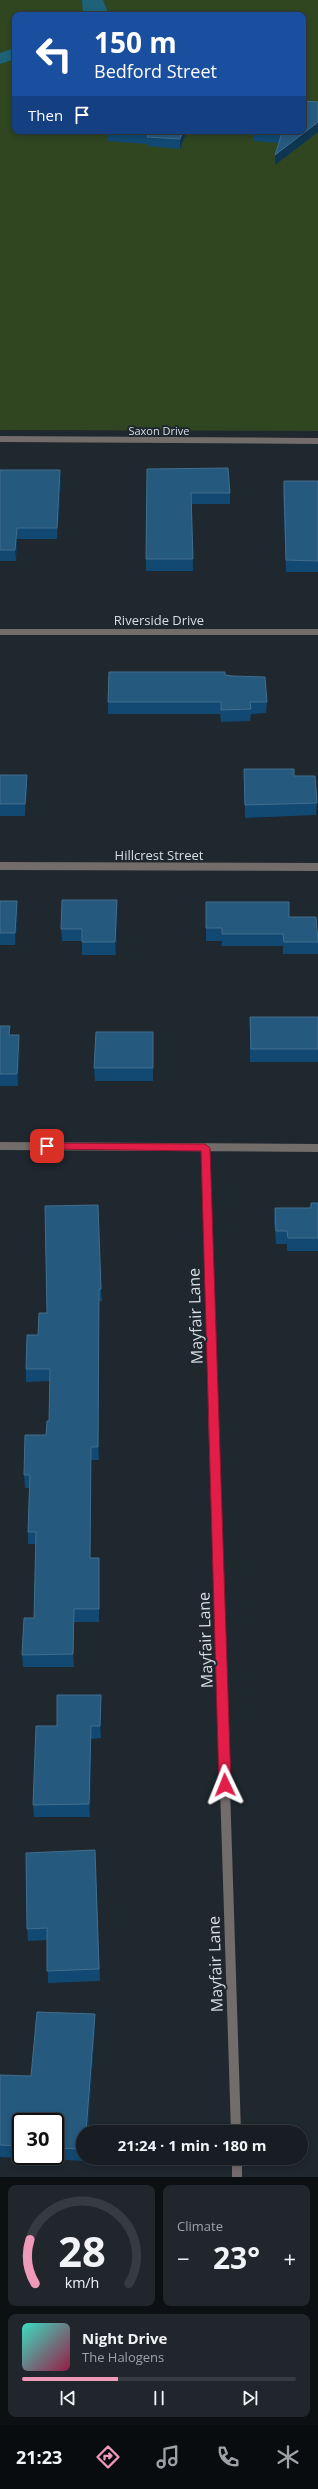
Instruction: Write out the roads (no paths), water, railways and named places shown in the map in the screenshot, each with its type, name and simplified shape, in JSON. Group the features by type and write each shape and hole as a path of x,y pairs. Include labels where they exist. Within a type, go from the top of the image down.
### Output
{"street":[{"name":"Saxon Drive","path":"0,439 318,441"},
{"name":"Riverside Drive","path":"0,632 318,632"},
{"name":"Hillcrest Street","path":"0,866 318,867"},
{"path":"0,1146 318,1148"},
{"name":"Mayfair Lane","path":"205,1148 236,2125"},
{"path":"237,2165 237,2177"}],"water":[{"path":"82,0 103,0 108,12 83,12"},
{"path":"12,49 12,60 0,64 0,53"}]}
